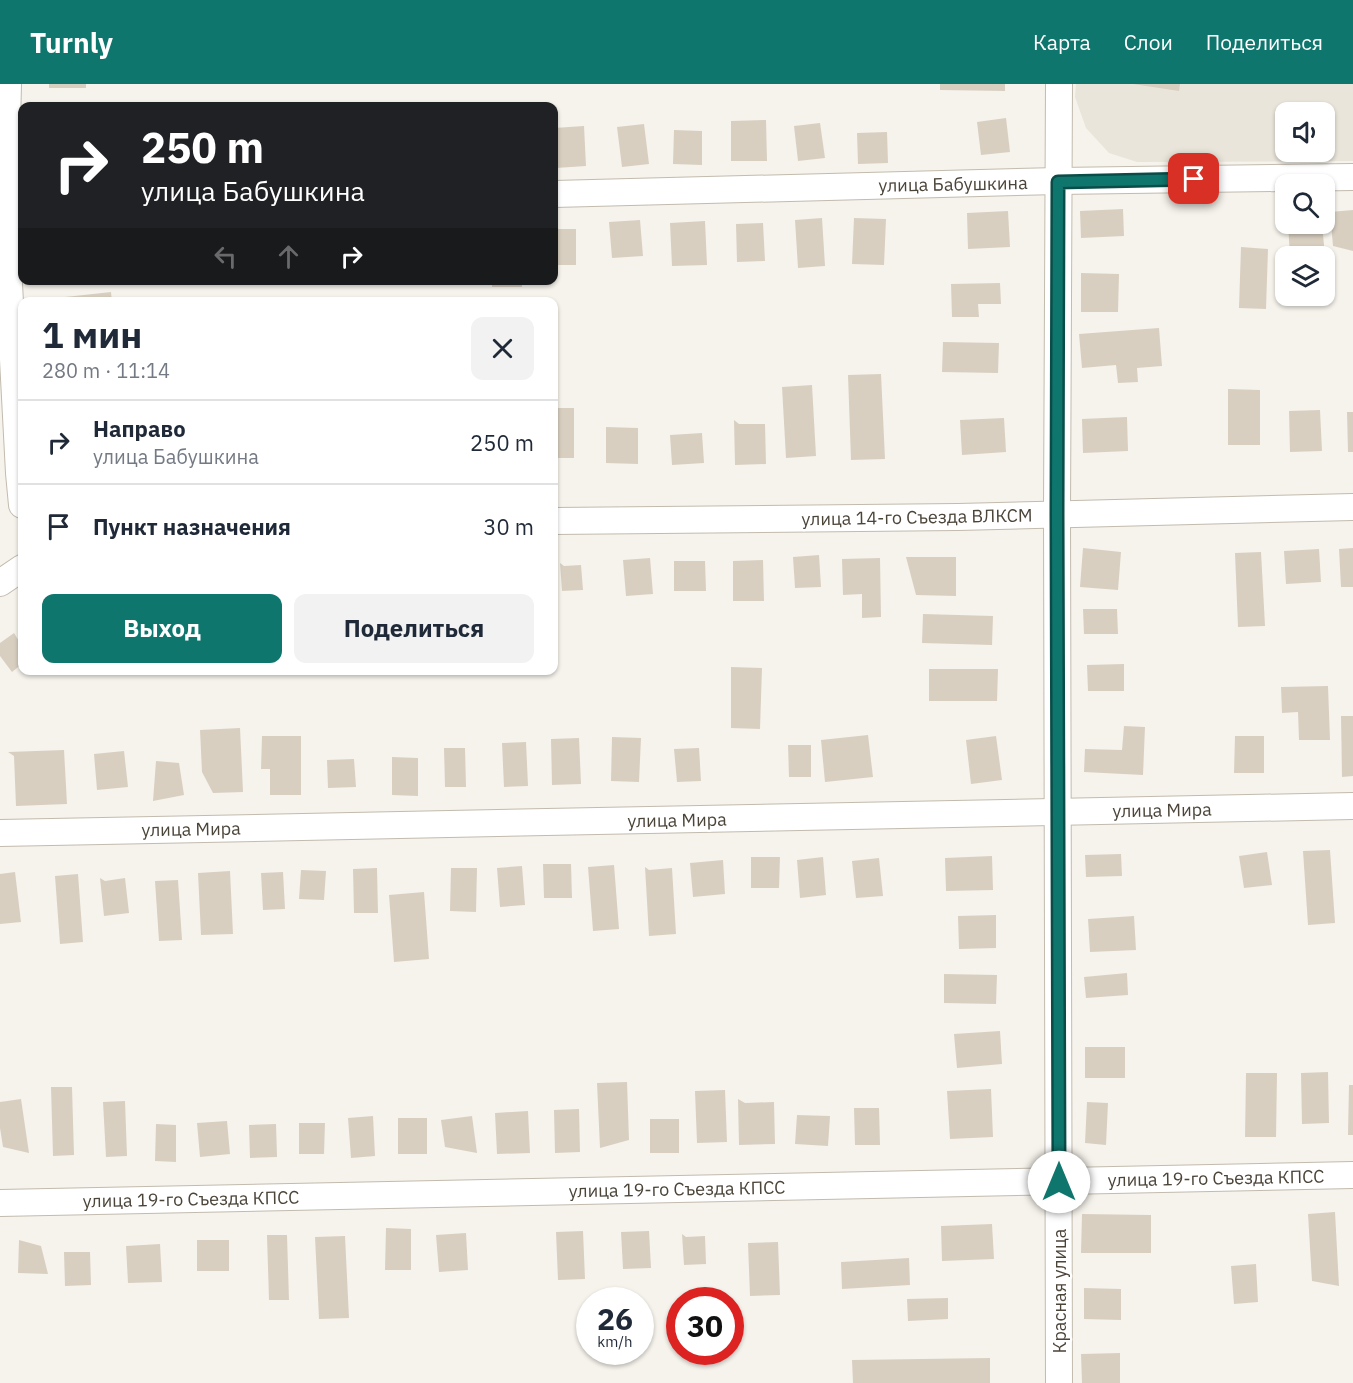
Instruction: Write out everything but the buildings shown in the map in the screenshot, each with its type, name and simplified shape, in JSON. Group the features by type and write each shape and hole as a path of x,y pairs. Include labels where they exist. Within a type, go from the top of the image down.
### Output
{"street":[{"path":"8,84 14,208 18,419"},
{"name":"Красная улица","path":"1059,84 1057,514 1059,1383"},
{"name":"улица Бабушкина","path":"558,194 1353,177"},
{"name":"улица 14-го Съезда ВЛКСМ","path":"558,520 1057,514 1353,507"},
{"path":"0,583 18,571"},
{"name":"улица Мира","path":"0,833 1353,806"},
{"name":"улица 19-го Съезда КПСС","path":"0,1203 1353,1175"}],"shaded area":[{"path":"1076,84 1353,84 1353,161 1335,161 1335,102 1275,102 1275,161 1137,162 1109,153 1086,128 1075,97"}],"route":[{"path":"1059,1182 1058,182 1194,179"}]}
